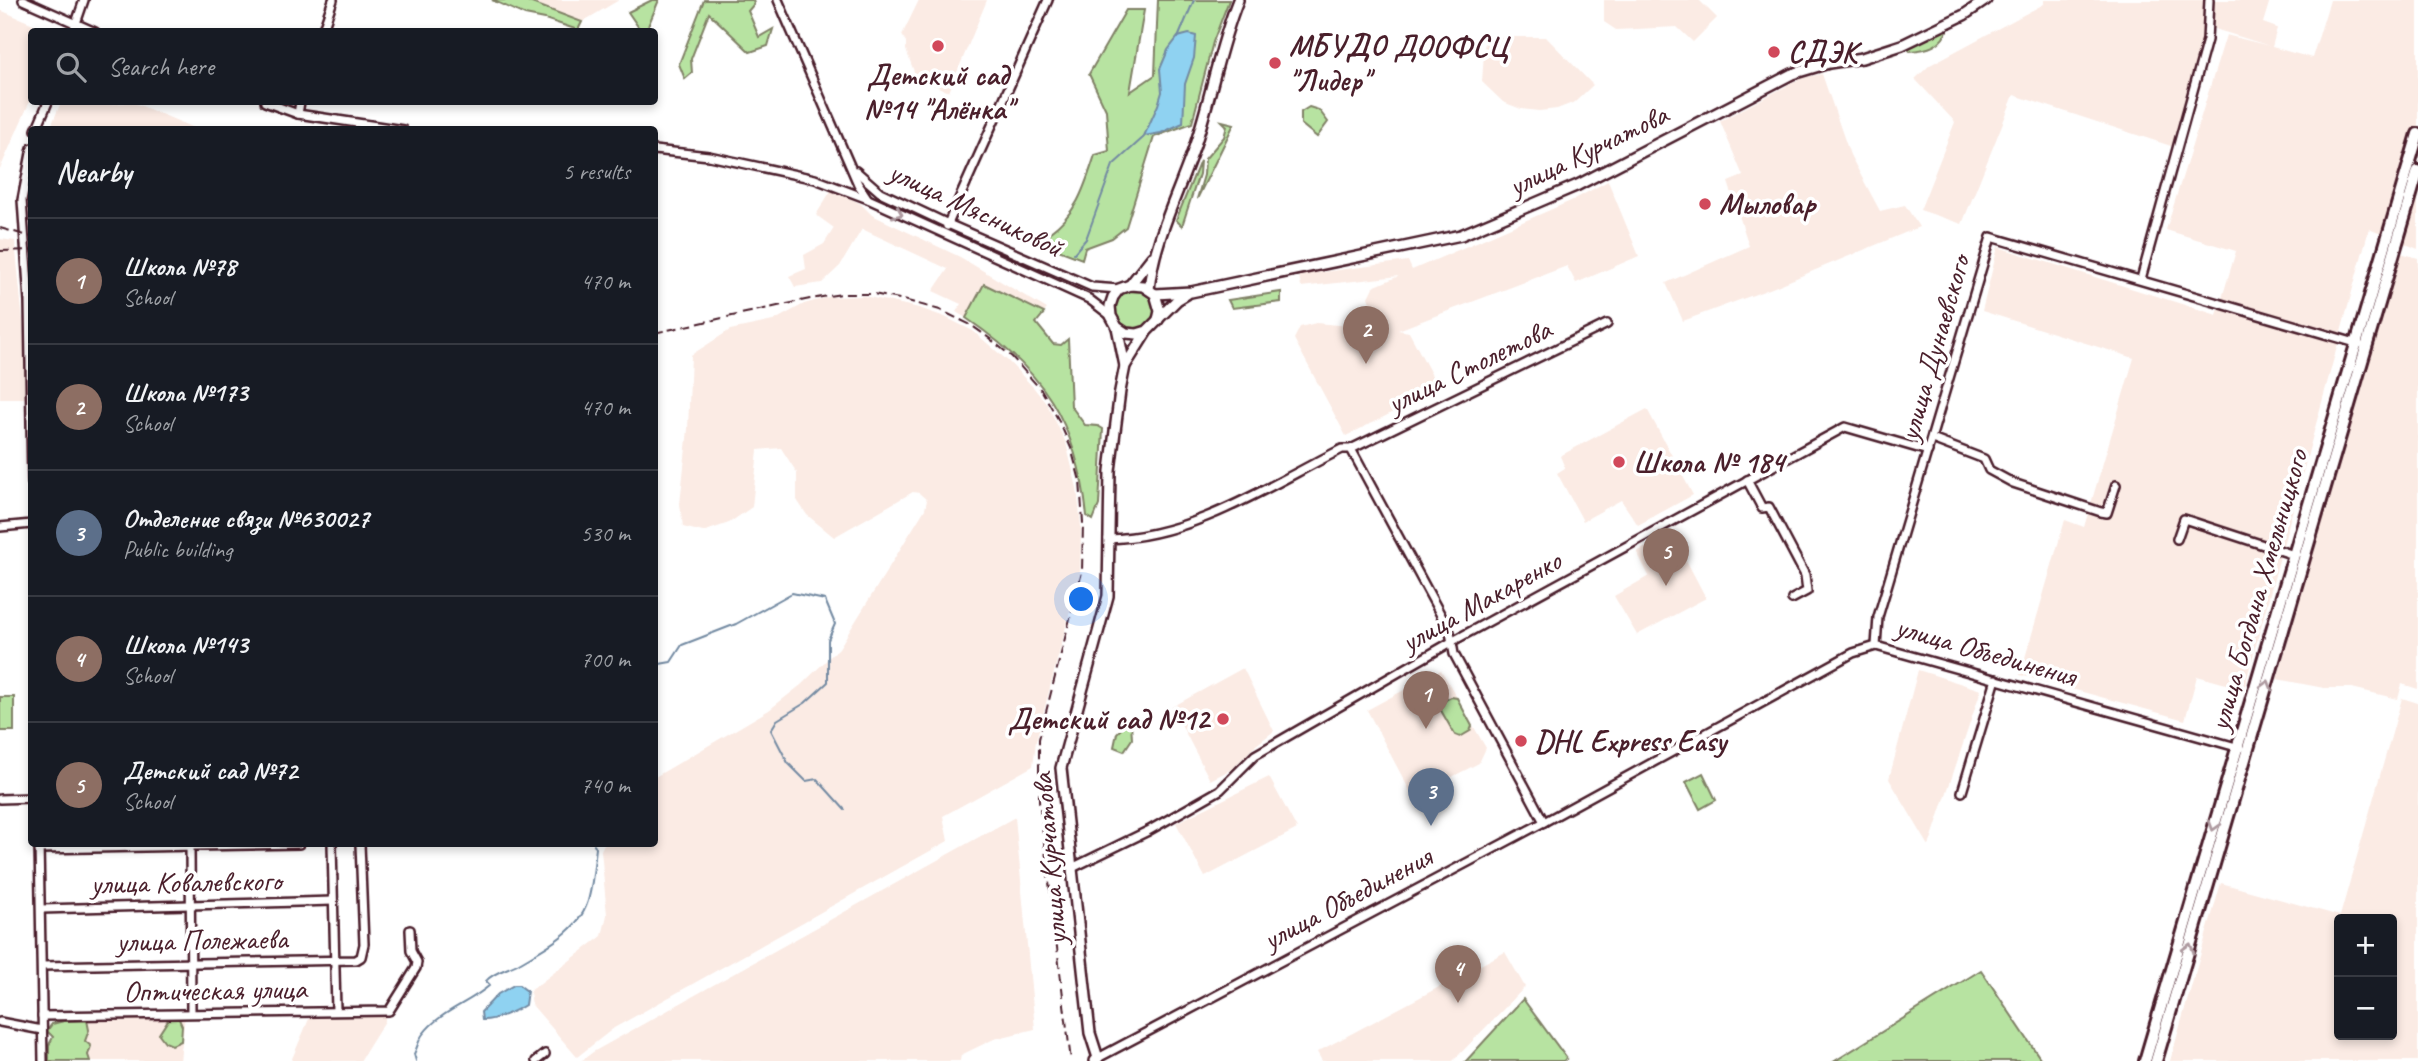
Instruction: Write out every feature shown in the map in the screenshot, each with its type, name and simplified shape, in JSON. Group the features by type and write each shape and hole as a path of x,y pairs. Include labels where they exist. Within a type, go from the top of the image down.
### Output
{"highway":[{"name":"улица Богдана Хмельницкого","path":"2145,1061 2169,996 2242,749 2361,344 2418,134"},
{"name":"улица Богдана Хмельницкого","path":"2242,749 2294,555 2418,171"},
{"name":"улица Богдана Хмельницкого","path":"2156,1061 2169,996"}],"main road":[{"path":"1152,291 1157,250 1195,144 1238,0"},
{"name":"улица Курчатова","path":"1152,291 1191,292 1434,242 1485,226 1578,185 1792,74 1829,62 1862,58 1902,44 1964,15 1986,0"},
{"path":"1130,285 1157,250"},
{"path":"1158,320 1159,303 1152,291 1137,284 1130,285 1119,289 1113,297 1111,316 1117,327 1126,333 1136,334 1147,331 1158,320 1177,300 1191,292"},
{"name":"улица Курчатова","path":"1117,327 1125,366"},
{"name":"улица Курчатова","path":"1096,1060 1090,1033 1062,768 1108,596 1114,424 1125,366 1147,331"}],"street":[{"path":"23,0 74,28 84,0"},
{"path":"322,28 333,0"},
{"path":"778,0 853,168"},
{"path":"944,233 1048,0"},
{"path":"2141,279 2207,40 2208,0"},
{"path":"38,126 47,105"},
{"path":"273,105 298,114 377,126"},
{"path":"298,114 300,105"},
{"name":"улица Мясниковой","path":"658,150 709,156 815,179 944,233 1089,299 1111,316"},
{"name":"улица Мясниковой","path":"853,168 868,200"},
{"name":"улица Мясниковой","path":"853,168 880,192 948,224 1092,287 1119,289"},
{"path":"28,169 22,200 28,286"},
{"name":"улица Дунаевского","path":"1876,646 1878,617 1991,237 2361,344"},
{"name":"улица Столетова","path":"1108,539 1158,532 1212,515 1342,449 1351,449 1606,324"},
{"name":"улица Макаренко","path":"1072,868 1148,831 1220,790 1255,755 1453,641 1845,427 1928,451"},
{"path":"1932,439 1984,459 1989,470 2013,483 2101,512 2107,513 2116,485"},
{"path":"1351,449 1453,641 1454,654 1544,822"},
{"path":"1747,480 1762,508 1769,507 1805,575 1807,591 1792,599"},
{"path":"2177,539 2184,519 2294,555"},
{"path":"0,527 28,524"},
{"name":"улица Объединения","path":"1096,1060 1544,822 1853,653 1876,646 2242,749"},
{"path":"1962,792 1996,679"},
{"path":"0,799 28,798"},
{"path":"39,847 43,1061"},
{"path":"190,847 191,1012"},
{"path":"332,847 336,1010"},
{"name":"улица Полежаева","path":"42,966 356,960 361,957 364,944 360,847"},
{"name":"улица Ковалевского","path":"41,909 333,901"},
{"name":"Оптическая улица","path":"42,1016 389,1010 417,962 411,951 410,930"},
{"path":"0,1022 42,1030"},
{"path":"536,1061 545,1054"}],"shaded area":[{"path":"524,0 619,0 582,22"},
{"name":"Детский сад №14 \"Алёнка\"","path":"919,0 987,0 949,92 916,77 906,50 902,35"},
{"path":"1604,0 1699,0 1717,18 1693,42 1677,27 1616,30 1604,22"},
{"path":"2044,0 2270,0 2263,23 2277,28 2272,47 2312,58 2330,0 2418,0 2418,249 2369,229 2244,689 2197,676 2185,720 2020,675 2065,520 2084,527 2134,358 1982,311 1998,247 2217,315 2236,251 2166,230 2226,35 2270,46 2208,27 2174,147 2014,95 1962,224 1920,210 1955,122 1915,79 1930,65 2044,4"},
{"path":"0,10 43,28 28,28 28,105 0,169"},
{"path":"1485,37 1546,37 1593,85 1575,102 1557,109 1521,109 1503,102 1482,82"},
{"path":"1822,74 1850,155 1880,211 1905,205 1919,227 1772,288 1683,321 1666,283 1749,246 1728,182 1743,176 1720,121 1802,78"},
{"path":"60,105 139,105 190,126 51,126"},
{"path":"1608,181 1639,256 1576,283 1567,266 1398,330 1409,332 1439,389 1346,436 1294,339 1300,327 1316,323 1385,329 1377,320 1368,297 1373,287 1399,276 1301,287 1299,275 1408,261 1412,270 1573,200"},
{"path":"832,189 861,204 872,215 960,257 1047,309 1044,313 984,284 966,318 956,312 961,304 933,291 948,269 862,229 840,266 822,283 795,287 789,276 806,269 804,255 824,244 834,228 816,215"},
{"path":"0,239 15,241 23,322 26,398 0,398"},
{"path":"2401,253 2418,258 2418,689 2402,684 2398,699 2352,688 2324,688 2277,679"},
{"path":"864,296 919,308 973,331 1034,388 1048,406 1066,443 1077,488 1081,526 1080,573 1036,741 1033,766 943,816 948,841 614,1028 577,1057 532,1005 530,991 602,936 607,915 602,847 658,847 658,775 769,710 801,685 839,648 925,509 927,500 919,493 913,492 834,537 807,515 797,500 797,473 781,448 758,450 752,507 729,523 703,532 683,527 680,504 688,429 691,355 730,330 773,321 804,304 829,297"},
{"name":"Школа № 184","path":"1647,409 1693,495 1638,525 1621,500 1583,521 1557,473 1565,468 1560,456"},
{"path":"1672,533 1706,598 1637,635 1614,596 1649,576 1637,552"},
{"name":"Детский сад №12","path":"1243,668 1274,731 1232,769 1210,780 1172,707"},
{"path":"1441,670 1486,748 1479,763 1413,797 1367,710"},
{"path":"1918,670 1981,690 1929,846 1889,779"},
{"path":"2402,698 2418,703 2418,1061 2170,1061 2221,883 2334,914 2334,1040 2397,1040 2397,914 2341,914"},
{"path":"1269,777 1297,829 1205,877 1176,823"},
{"path":"1015,817 1035,1029 994,1039 961,1055 960,1061 581,1061 593,1052"},
{"path":"1505,952 1525,987 1453,1061 1322,1061 1317,1052"},
{"path":"312,1012 381,1013 385,1016 385,1021 360,1061 291,1061"},
{"path":"185,1015 180,1061 55,1061 55,1018"}],"green space":[{"path":"492,0 524,0 582,22 579,28 572,28 525,15"},
{"path":"652,0 659,0 647,28 639,28 628,12"},
{"path":"704,0 753,0 754,4 748,11 759,37 773,29 768,46 750,52 709,13 691,59 692,73 685,79 679,64"},
{"path":"1158,0 1229,0 1213,42 1192,123 1154,137 1126,227 1112,238 1085,248 1082,259 1053,248 1049,233 1073,208 1095,155 1109,151 1106,110 1089,74 1126,10 1144,10 1130,92 1155,75"},
{"path":"1948,28 1946,34 1934,46 1910,51 1906,47"},
{"path":"1309,107 1319,110 1328,122 1317,137 1301,124 1301,112"},
{"path":"1222,121 1234,124 1197,199 1204,175 1205,159 1224,137 1227,126"},
{"path":"1200,161 1199,174 1182,226 1176,220"},
{"path":"984,284 1044,313 1036,323 1053,344 1061,345 1068,339 1071,406 1085,425 1103,429 1099,505 1093,520 1087,516 1075,453 1052,401 1016,358 966,318"},
{"path":"1135,289 1149,295 1155,309 1149,323 1135,329 1121,323 1115,309 1121,295"},
{"path":"1281,292 1281,302 1232,308 1228,300"},
{"path":"0,697 14,697 14,731 0,731"},
{"path":"1451,697 1457,698 1472,726 1470,731 1460,737 1455,735 1439,707 1440,703"},
{"path":"1122,717 1131,722 1132,739 1124,751 1114,747 1117,733 1121,729"},
{"path":"1703,773 1716,800 1700,809 1686,782"},
{"path":"1981,970 2042,1061 1835,1061"},
{"path":"1523,999 1567,1059 1466,1061"},
{"path":"170,1017 179,1019 182,1026 181,1041 172,1045 165,1042 159,1034"},
{"path":"87,1020 89,1030 85,1041 91,1046 88,1055 90,1061 49,1061 49,1045 53,1037 47,1031 52,1024"}],"water":[{"path":"1189,34 1196,36 1194,58 1185,84 1183,123 1161,133 1144,136 1162,92 1160,69 1168,50 1178,37"},
{"path":"514,985 527,991 525,1005 504,1015 482,1020 481,1012 498,994"}],"waterway":[{"path":"1178,38 1194,0"},
{"path":"1074,253 1086,239 1113,165 1144,137"},
{"path":"658,664 671,662 682,645 736,624 792,593 825,600 835,624 828,640 828,682 805,703 777,720 771,730 788,763 806,781 817,779 845,810"},
{"path":"416,1061 414,1054 419,1041 438,1019 490,985 486,981 493,975 551,944 579,919 590,891 596,847"}],"railway":[{"path":"0,228 28,236"},
{"path":"0,251 28,250"},
{"path":"658,332 841,294 874,294 904,300 940,310 971,325 989,338 1012,357 1042,391 1058,419 1071,448 1080,481 1082,572 1039,739 1039,801 1071,1061"}],"place":[{"name":"Детский сад №14 \"Алёнка\"","path":"938,46"},
{"name":"СДЭК","path":"1774,52"},
{"name":"МБУДО ДООФСЦ \"Лидер\"","path":"1275,63"},
{"name":"Мыловар","path":"1705,204"},
{"name":"Школа №173","path":"1366,364"},
{"name":"Школа № 184","path":"1619,462"},
{"name":"Детский сад №72","path":"1666,586"},
{"name":"Детский сад №12","path":"1223,719"},
{"name":"Школа №78","path":"1426,729"},
{"name":"DHL Express Easy","path":"1521,741"},
{"name":"Отделение связи №630027","path":"1431,826"},
{"name":"Школа №143","path":"1458,1003"}]}
